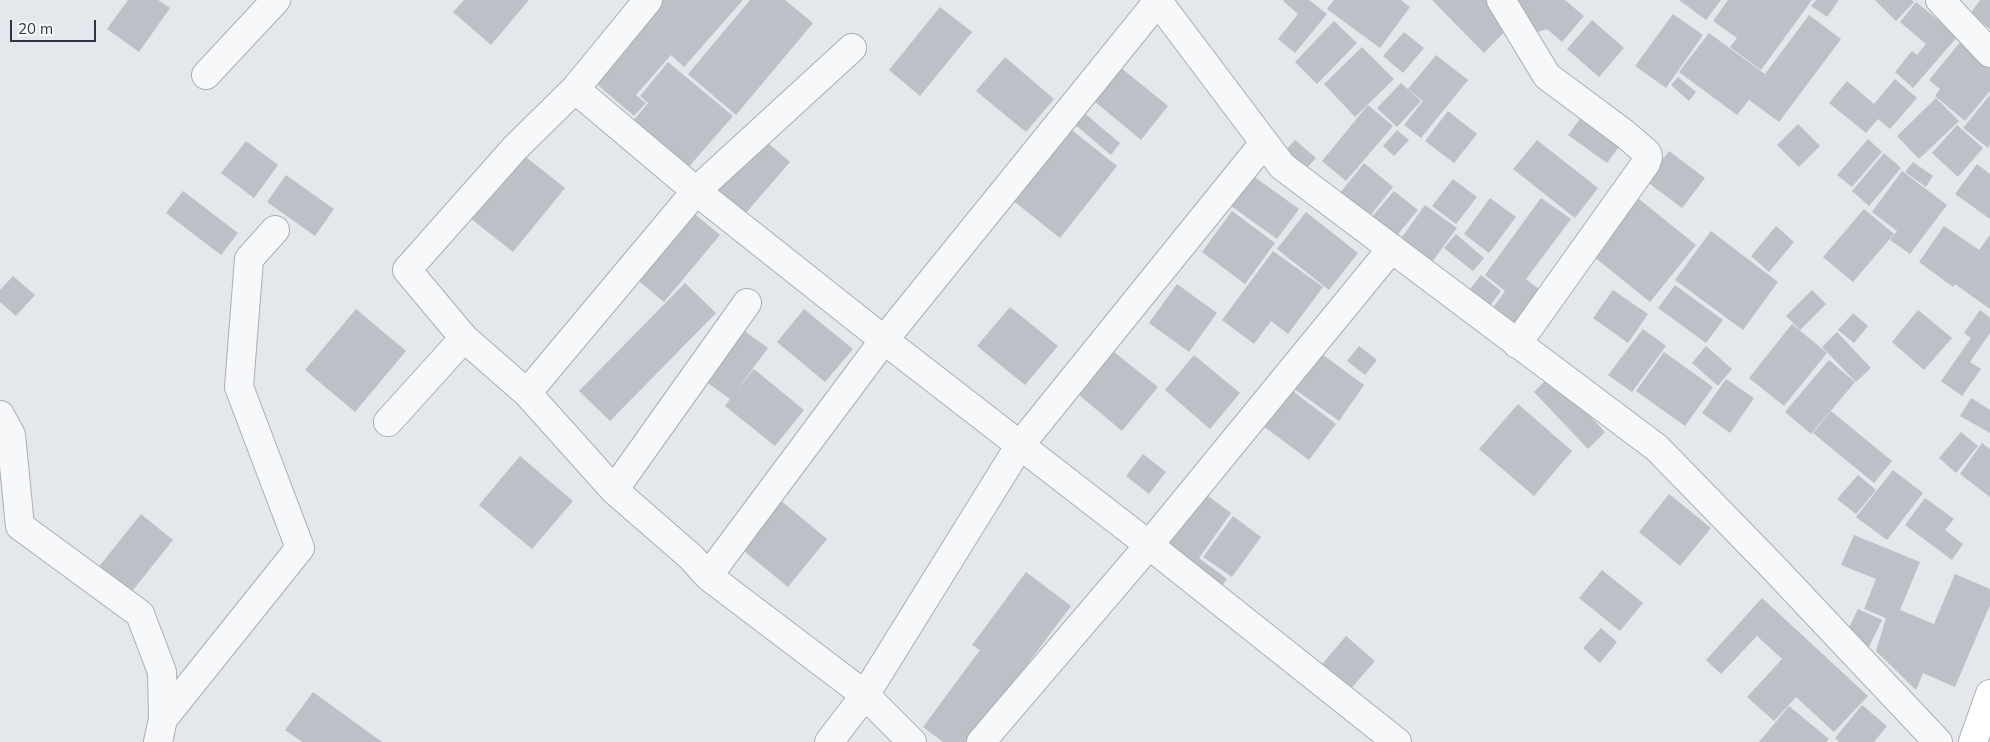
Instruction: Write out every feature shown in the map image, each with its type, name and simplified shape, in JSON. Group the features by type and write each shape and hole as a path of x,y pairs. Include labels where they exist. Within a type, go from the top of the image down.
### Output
{"main road":[{"path":"1973,742 1990,694"}],"street":[{"path":"206,75 276,0"},
{"path":"648,0 576,89 515,148 407,270 464,338 527,393 614,490 691,557 708,576 865,695 912,742"},
{"path":"1501,0 1547,76 1624,134 1647,153 1648,157 1646,163 1518,344"},
{"path":"1940,0 1990,53"},
{"path":"708,576 884,340 1157,1 1282,166 1657,448 1772,566 1938,742"},
{"path":"527,393 696,191 852,48"},
{"path":"576,89 696,191 884,340 1149,545 1397,742"},
{"path":"829,742 865,695 1020,445 1264,143"},
{"path":"160,731 300,548 239,387 249,259 275,230"},
{"path":"982,742 1149,545 1392,248"},
{"path":"614,490 747,303"},
{"path":"388,422 464,338"},
{"path":"0,415 11,435 20,526 140,614 162,672 160,731"}],"building":[{"path":"128,0 158,0 170,8 139,52 107,29"},
{"path":"464,0 529,0 491,45 453,12"},
{"path":"663,0 743,0 684,67 671,55 636,95 646,103 634,116 592,80"},
{"path":"750,0 785,0 813,23 736,115 688,74"},
{"path":"1284,0 1309,0 1327,14 1295,53 1278,39 1298,14"},
{"path":"1334,0 1401,0 1410,7 1380,48 1327,9"},
{"path":"1432,0 1491,0 1513,23 1484,53"},
{"path":"1514,0 1565,0 1584,16 1562,42 1547,29 1534,33"},
{"path":"1679,0 1721,0 1706,20"},
{"path":"1728,0 1812,0 1761,70 1730,47 1737,38 1713,21"},
{"path":"1816,0 1839,0 1827,17 1811,6"},
{"path":"1875,0 1912,0 1914,2 1896,21"},
{"path":"1980,0 1990,0 1990,29 1970,14"},
{"path":"1916,2 1958,36 1913,88 1895,72 1912,51 1917,55 1926,44 1900,22"},
{"path":"940,7 972,32 920,96 889,70"},
{"path":"1673,14 1703,35 1666,88 1635,66"},
{"path":"1809,15 1841,39 1779,122 1749,100 1737,115 1679,72 1709,33 1765,74"},
{"path":"1592,20 1624,48 1599,77 1567,49"},
{"path":"1334,21 1357,43 1317,84 1295,62"},
{"path":"1404,32 1424,48 1403,73 1383,56"},
{"path":"1962,40 1990,64 1990,91 1965,121 1935,96 1940,89 1929,80"},
{"path":"1362,47 1394,79 1355,117 1324,84"},
{"path":"1436,55 1468,80 1421,138 1404,125 1423,101 1408,89"},
{"path":"1005,57 1054,99 1026,132 976,91"},
{"path":"668,62 733,116 687,169 632,122 648,103 640,96"},
{"path":"1120,67 1168,106 1141,140 1093,100"},
{"path":"1678,77 1696,92 1689,101 1671,85"},
{"path":"1895,79 1917,98 1890,129 1878,119 1866,133 1829,103 1847,81 1874,104"},
{"path":"1401,83 1421,101 1397,127 1377,108"},
{"path":"1990,95 1990,145 1988,148 1963,128"},
{"path":"1936,98 1959,121 1919,159 1897,136"},
{"path":"1368,105 1393,126 1346,181 1322,161"},
{"path":"1448,111 1477,134 1454,163 1425,141"},
{"path":"1083,112 1120,143 1111,155 1073,123"},
{"path":"1580,119 1619,147 1607,163 1568,135"},
{"path":"1798,124 1820,146 1799,167 1777,145"},
{"path":"1957,125 1983,148 1958,177 1932,153"},
{"path":"1068,127 1117,166 1060,238 1011,199"},
{"path":"1397,130 1409,140 1394,156 1383,146"},
{"path":"761,137 790,162 745,214 716,189"},
{"path":"1868,139 1882,152 1852,187 1837,175"},
{"path":"1295,140 1316,158 1306,169 1285,151"},
{"path":"1537,140 1598,188 1575,218 1513,169"},
{"path":"246,141 278,165 254,198 221,173"},
{"path":"517,150 565,188 513,252 465,214"},
{"path":"1669,151 1705,178 1682,208 1646,181"},
{"path":"1884,153 1901,168 1869,206 1852,191"},
{"path":"1913,162 1933,176 1926,187 1905,172"},
{"path":"1364,163 1393,187 1365,222 1336,198"},
{"path":"1977,164 1990,174 1990,219 1955,194"},
{"path":"1902,171 1947,205 1910,254 1890,240 1897,231 1872,212"},
{"path":"1249,173 1299,209 1277,239 1227,203"},
{"path":"286,175 334,209 315,236 267,202"},
{"path":"1453,179 1477,197 1456,224 1432,206"},
{"path":"183,191 238,233 221,255 166,213"},
{"path":"1394,191 1418,210 1395,238 1371,218"},
{"path":"1490,198 1516,217 1489,253 1464,234"},
{"path":"1541,198 1571,219 1526,279 1540,290 1512,328 1490,312 1505,291 1485,275"},
{"path":"1639,199 1696,245 1650,302 1593,256"},
{"path":"1425,205 1457,228 1429,266 1397,244"},
{"path":"1864,209 1894,234 1853,282 1823,257"},
{"path":"690,210 720,235 664,302 634,277"},
{"path":"1232,211 1275,243 1245,284 1202,252"},
{"path":"1306,212 1358,253 1329,290 1277,249"},
{"path":"1776,226 1794,242 1769,272 1751,256"},
{"path":"1944,226 1979,250 1990,235 1990,309 1955,284 1953,287 1919,262"},
{"path":"1711,231 1778,282 1743,330 1675,280"},
{"path":"1456,234 1484,258 1473,271 1444,248"},
{"path":"1273,251 1323,287 1288,334 1271,321 1254,344 1222,320"},
{"path":"1481,275 1501,291 1483,315 1463,298"},
{"path":"13,276 35,295 16,316 0,302 0,290"},
{"path":"685,283 716,313 610,421 579,391"},
{"path":"1177,284 1217,313 1189,352 1149,323"},
{"path":"1675,285 1723,320 1706,343 1658,308"},
{"path":"1613,290 1648,314 1628,343 1593,318"},
{"path":"1812,290 1826,304 1800,330 1786,316"},
{"path":"1010,307 1058,346 1025,385 977,346"},
{"path":"356,309 406,351 355,412 305,370"},
{"path":"804,309 853,349 825,382 777,342"},
{"path":"1918,310 1952,338 1924,370 1892,342"},
{"path":"1980,310 1990,318 1990,333 1970,362 1981,369 1962,396 1941,381 1971,338 1964,333"},
{"path":"1853,313 1868,326 1854,343 1838,330"},
{"path":"1792,324 1827,353 1784,406 1749,378"},
{"path":"736,325 768,348 737,390 754,369 804,410 775,446 725,406 730,399 698,376"},
{"path":"1643,329 1666,346 1632,392 1608,375"},
{"path":"1837,332 1871,368 1856,382 1822,347"},
{"path":"1359,346 1377,360 1365,375 1347,361"},
{"path":"1706,346 1732,369 1718,386 1692,363"},
{"path":"1114,352 1158,387 1122,431 1079,395"},
{"path":"1319,352 1364,385 1339,421 1293,388"},
{"path":"1664,352 1713,387 1685,426 1636,391"},
{"path":"1194,355 1240,393 1210,429 1165,390"},
{"path":"1829,360 1855,382 1811,434 1785,412"},
{"path":"1551,375 1605,432 1588,449 1534,392"},
{"path":"1726,379 1754,398 1730,433 1702,413"},
{"path":"1290,389 1336,424 1309,460 1263,426"},
{"path":"1971,398 1990,410 1990,433 1960,416"},
{"path":"1518,404 1572,451 1534,496 1479,449"},
{"path":"1831,411 1892,461 1874,483 1813,433"},
{"path":"1961,432 1978,446 1956,473 1939,458"},
{"path":"1982,443 1990,449 1990,497 1960,474"},
{"path":"1143,454 1166,472 1149,494 1126,476"},
{"path":"520,456 573,501 532,549 479,505"},
{"path":"1893,470 1923,493 1887,540 1856,517"},
{"path":"1858,475 1876,490 1856,514 1837,499"},
{"path":"1204,493 1231,513 1199,558 1227,579 1221,587 1164,546"},
{"path":"1669,494 1711,528 1680,566 1639,532"},
{"path":"1925,498 1954,519 1945,530 1963,544 1952,560 1905,525"},
{"path":"779,499 827,539 788,587 739,547"},
{"path":"141,514 173,540 129,595 97,569"},
{"path":"1233,516 1261,537 1232,577 1203,557"},
{"path":"1854,535 1920,562 1900,610 1934,624 1955,574 1990,589 1990,605 1955,687 1923,673 1916,690 1876,651 1886,618 1864,609 1876,579 1841,565"},
{"path":"1602,570 1643,603 1620,631 1579,598"},
{"path":"1026,572 1071,606 969,742 943,742 923,727 980,650 972,645"},
{"path":"1762,598 1868,696 1834,732 1796,697 1774,721 1747,697 1782,659 1757,636 1721,674 1706,660"},
{"path":"1858,609 1882,620 1869,647 1845,636"},
{"path":"1601,628 1617,642 1600,663 1583,648"},
{"path":"1346,636 1375,661 1347,693 1318,669"},
{"path":"313,692 382,742 302,742 285,730"},
{"path":"1862,705 1887,726 1874,742 1839,742 1835,738"},
{"path":"1789,706 1829,739 1826,742 1759,742"}]}
